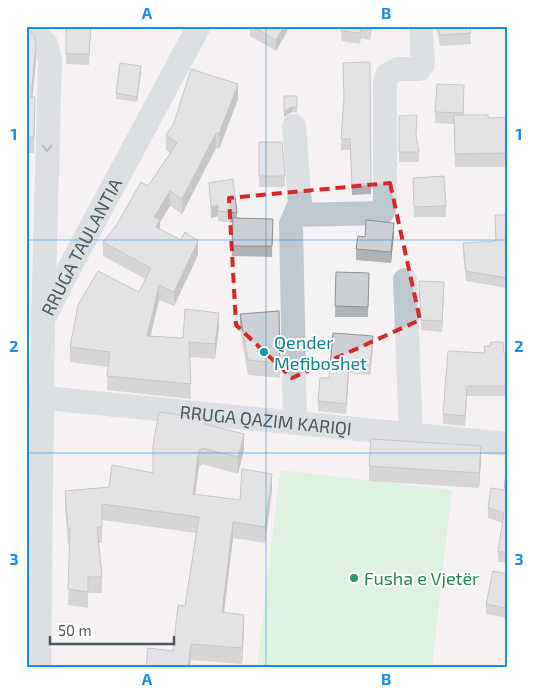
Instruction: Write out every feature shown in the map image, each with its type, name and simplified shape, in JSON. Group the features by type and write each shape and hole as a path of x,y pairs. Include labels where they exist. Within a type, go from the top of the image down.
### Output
{"street":[{"name":"RRUGA TAULANTIA","path":"39,667 34,396 43,320 74,258 199,26"},
{"path":"295,215 382,212 385,207 387,75 391,71 398,69 419,70 423,64 421,26"},
{"path":"30,27 46,44 50,61 43,320"},
{"path":"294,126 300,204 291,224 295,423"},
{"path":"405,280 411,435"},
{"name":"RRUGA QAZIM KARIQI","path":"34,396 507,444"}],"highlighted area":[{"path":"390,183 420,320 292,378 236,325 229,198"}],"green space":[{"name":"Fusha e Vjetër","path":"280,470 452,490 432,667 257,667"}],"building":[{"path":"66,26 91,26 89,54 66,54"},
{"path":"252,26 284,26 276,40"},
{"path":"342,26 370,26 370,29 361,28 360,33 341,31"},
{"path":"438,26 470,26 471,33 440,35"},
{"path":"26,28 34,35 36,44 31,97 35,97 34,137 26,137"},
{"path":"370,62 371,183 352,184 350,139 341,139 344,98 343,63"},
{"path":"120,63 141,66 137,97 116,93"},
{"path":"191,69 238,84 219,134 216,133 182,199 170,191 154,217 160,220 156,227 181,240 185,232 198,241 174,292 159,285 147,336 183,338 185,309 219,313 215,344 189,342 191,384 107,376 110,352 70,347 78,305 98,271 139,292 151,268 103,242 116,226 141,182 148,186 177,143 166,135 174,123"},
{"path":"437,84 464,85 463,113 435,112"},
{"path":"284,96 297,96 297,108 292,107 284,111"},
{"path":"417,115 416,135 419,152 399,152 399,116"},
{"path":"454,115 488,115 488,118 507,117 507,153 455,154"},
{"path":"259,142 282,142 285,176 259,176"},
{"path":"444,176 446,206 414,207 413,178"},
{"path":"233,179 237,213 218,211 218,205 211,207 209,183"},
{"path":"495,215 507,215 507,278 466,271 463,243 496,241"},
{"path":"233,218 273,219 272,246 232,246"},
{"path":"366,220 394,223 391,252 356,249 358,236 365,237"},
{"path":"336,272 369,273 368,307 335,306"},
{"path":"419,281 444,282 442,321 421,320"},
{"path":"279,311 280,363 248,360 240,314"},
{"path":"333,333 373,336 370,365 349,363 346,404 318,401 320,378 329,378"},
{"path":"491,342 503,342 504,354 507,354 507,386 467,386 465,416 443,414 448,351 485,353 484,346 490,346"},
{"path":"159,412 206,419 205,424 244,434 238,457 202,448 201,450 199,449 193,494 240,500 242,469 272,474 265,527 233,522 222,612 244,615 242,648 191,644 188,667 146,667 148,648 173,651 178,605 185,606 199,517 102,504 102,527 97,527 102,577 88,577 88,592 68,589 70,528 68,528 65,491 109,487 112,465 153,473 153,445"},
{"path":"371,439 481,446 479,473 369,466"},
{"path":"506,471 507,552 498,552 504,513 488,508 491,488 504,490"},
{"path":"493,571 507,574 507,608 486,604"},
{"path":"26,654 29,660 28,667 26,667"}],"place":[{"name":"Qender Mefiboshet","path":"264,352"},
{"name":"Fusha e Vjetër","path":"354,578"}]}
